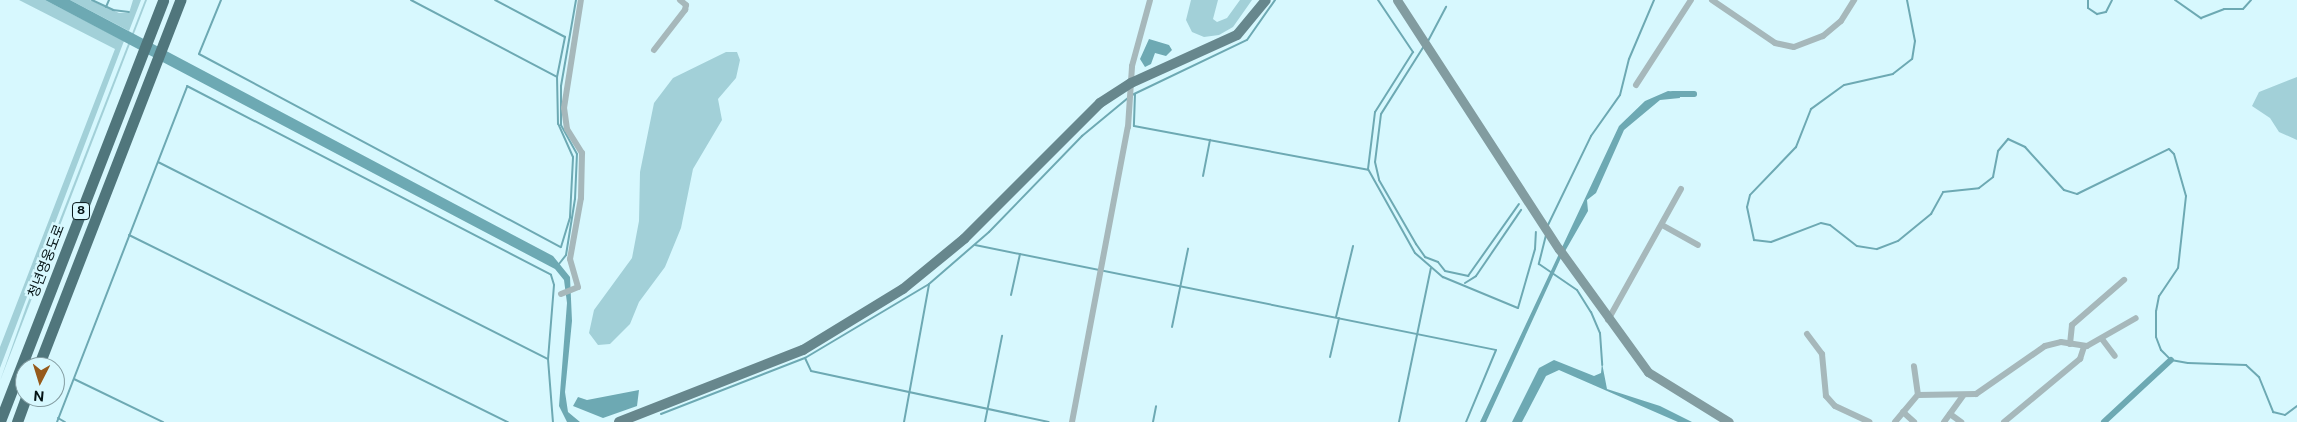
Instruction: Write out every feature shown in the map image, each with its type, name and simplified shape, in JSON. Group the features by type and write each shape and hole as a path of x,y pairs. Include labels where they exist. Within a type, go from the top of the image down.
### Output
{"highway":[{"name":"청년영웅도로","path":"0,421 162,0"},
{"name":"8","path":"42,357 180,0"},
{"path":"17,422 22,407"}],"main road":[{"path":"619,422 803,350 903,290 964,239 1100,103 1132,91 1237,35 1266,0"},
{"path":"1397,0 1548,226 1562,252 1608,320 1648,372 1729,422"}],"street":[{"path":"562,292 573,291 578,287 570,259 583,164 582,153 567,128 564,108 581,0"},
{"path":"654,50 685,10 686,5 680,0"},
{"path":"1072,422 1150,0"},
{"path":"1636,85 1691,0"},
{"path":"1712,0 1776,43 1794,47 1823,36 1841,21 1854,0"},
{"path":"1608,320 1681,189"},
{"path":"1662,225 1698,246"},
{"path":"2070,344 2072,325 2124,280"},
{"path":"1918,395 1962,396 1987,389 2045,346 2070,344 2084,347 2102,339 2136,318"},
{"path":"1807,334 1822,354 1826,396 1835,406 1869,422"},
{"path":"2102,339 2115,356"},
{"path":"2004,422 2080,359 2084,347"},
{"path":"1895,422 1918,395 1914,366"},
{"path":"1944,422 1962,396"},
{"path":"1903,412 1914,422"},
{"path":"1950,414 1961,422"}],"shaded area":[{"path":"19,0 45,0 124,41 0,368 0,347 115,49"},
{"path":"45,0 70,0 553,256 570,277 572,321 565,392 568,412 580,422 567,422 559,406 567,303 564,280 555,269"},
{"path":"70,0 90,0 119,13 129,13 133,0 141,0 129,31"},
{"path":"145,0 147,0 0,381 26,307"},
{"path":"1191,0 1218,0 1213,19 1217,22 1227,18 1240,0 1252,0 1233,27 1219,35 1204,37 1192,32 1186,20"},
{"path":"1149,39 1169,45 1172,50 1166,56 1155,53 1151,64 1145,67 1140,59"},
{"path":"726,52 737,52 740,60 736,78 718,99 722,120 693,169 681,228 665,267 639,302 630,324 610,344 598,345 589,333 594,310 632,258 639,221 640,172 654,103 673,78"},
{"path":"2297,77 2297,140 2279,132 2270,118 2252,106 2259,92"},
{"path":"1668,91 1679,92 1680,98 1660,100 1624,130 1596,193 1587,200 1588,211 1560,260 1486,422 1480,422 1619,126 1645,101"},
{"path":"1554,360 1594,376 1601,373 1602,363 1607,389 1660,406 1692,422 1678,422 1559,370 1546,376 1522,422 1512,422 1539,368"},
{"path":"639,390 637,406 603,418 573,406 578,397 587,400"}],"waterway":[{"path":"92,0 113,10 129,12"},
{"path":"106,7 109,0"},
{"path":"221,0 199,54 561,247 570,217 573,157 558,124 557,77 565,37 495,0"},
{"path":"411,0 557,77"},
{"path":"559,264 566,255 575,199 577,154 561,125 561,86 576,0"},
{"path":"1132,95 1247,40 1275,0"},
{"path":"1378,0 1413,52 1375,112 1368,169 1415,253 1443,277 1518,308 1535,249 1536,232"},
{"path":"1548,225 1591,136 1620,95 1629,59 1654,0"},
{"path":"1907,0 1915,41 1912,59 1893,74 1844,85 1811,109 1796,147 1750,195 1747,207 1754,240 1771,242 1821,223 1830,225 1857,246 1877,249 1898,241 1931,214 1943,192 1979,188 1993,177 1998,151 2008,139 2025,147 2064,190 2077,194 2169,149 2174,154 2186,196 2178,268 2159,296 2156,311 2156,337 2161,350 2171,360 2188,363 2246,365 2259,377 2273,412 2285,415 2297,406"},
{"path":"2088,0 2088,8 2097,14 2106,12 2112,0"},
{"path":"2175,0 2201,18 2224,9 2243,9 2251,0"},
{"path":"1427,43 1446,7"},
{"path":"1424,46 1381,114 1375,162 1379,180 1416,244 1425,257 1438,262 1445,271 1468,276 1519,204"},
{"path":"57,422 187,86 551,275 554,285 548,359 553,422"},
{"path":"1135,94 1134,126 1368,170"},
{"path":"1673,94 1694,94"},
{"path":"661,414 805,358 929,284 989,232 1082,136 1128,98"},
{"path":"1203,176 1210,140"},
{"path":"158,162 548,359"},
{"path":"1465,283 1476,276 1521,210"},
{"path":"129,235 508,422"},
{"path":"1546,235 1539,264 1577,290 1591,312 1600,333 1602,365"},
{"path":"975,245 1496,350 1466,422"},
{"path":"1336,317 1353,246"},
{"path":"1172,327 1188,249"},
{"path":"1011,295 1020,254"},
{"path":"1399,422 1431,268"},
{"path":"904,422 929,284"},
{"path":"1330,357 1339,318"},
{"path":"985,422 1002,336"},
{"path":"805,358 811,371 1049,422"},
{"path":"2104,422 2171,360"},
{"path":"74,379 163,422"},
{"path":"1153,422 1156,406"},
{"path":"58,418 65,422"}]}
